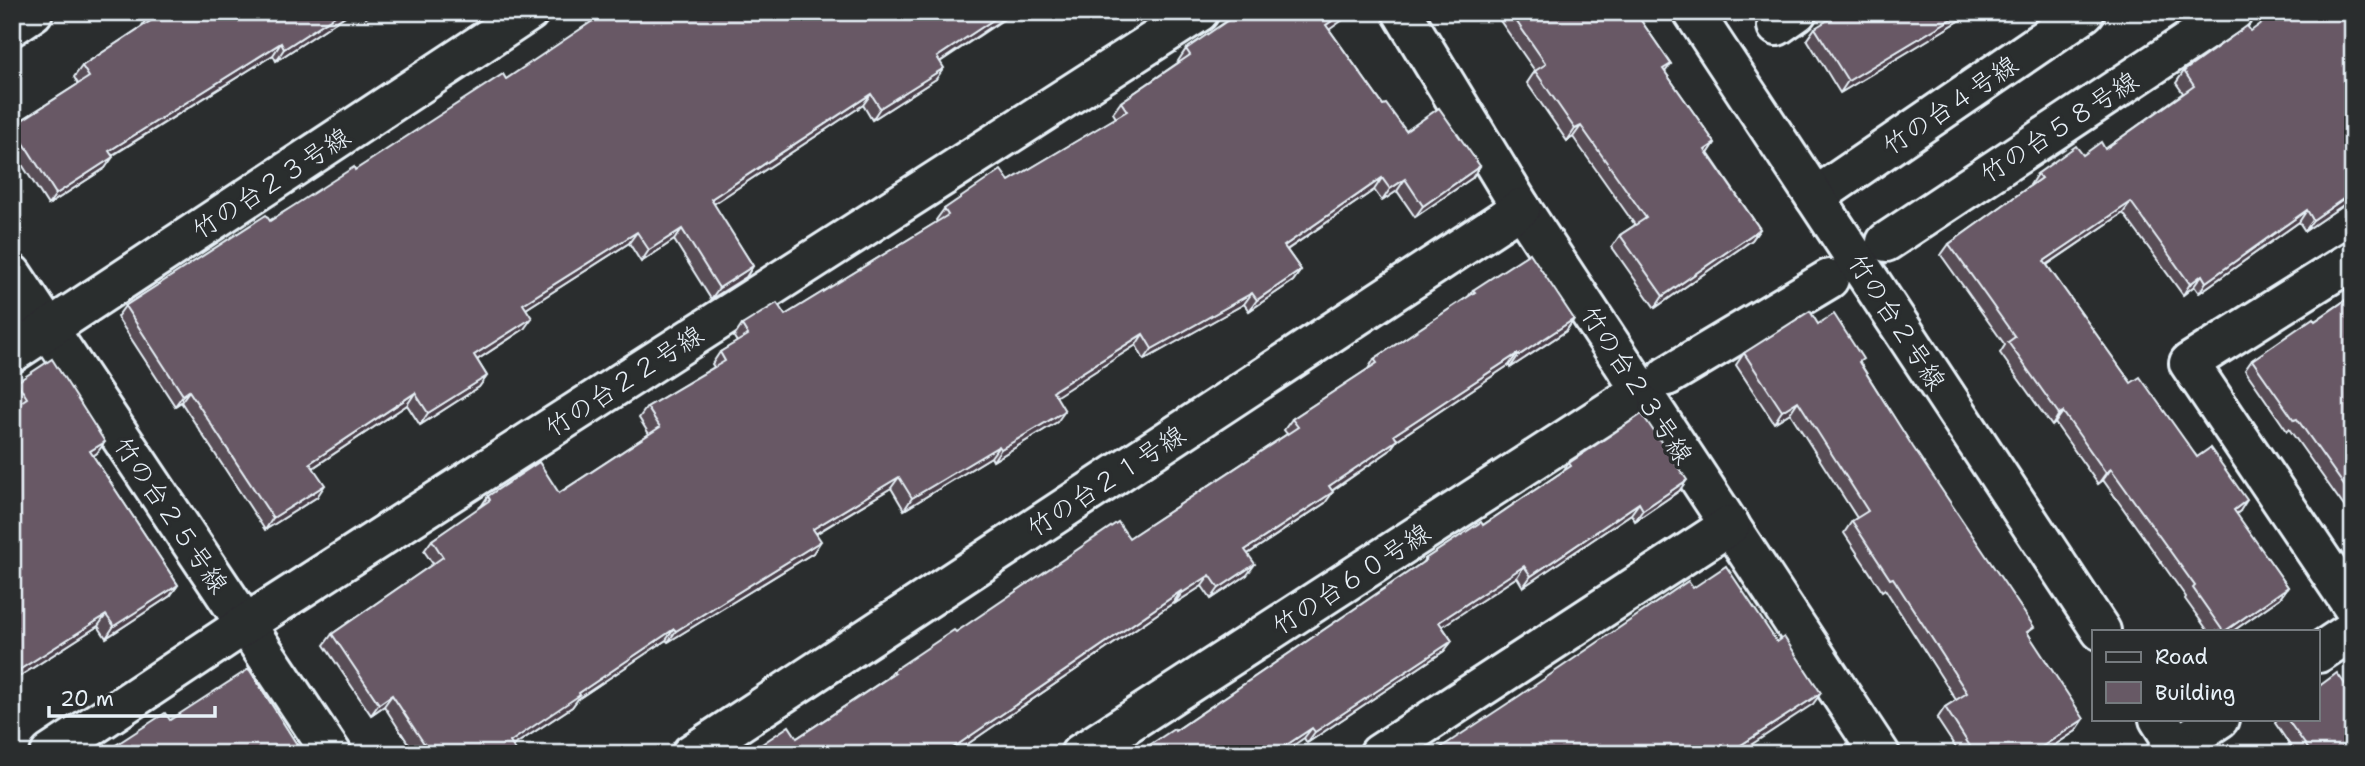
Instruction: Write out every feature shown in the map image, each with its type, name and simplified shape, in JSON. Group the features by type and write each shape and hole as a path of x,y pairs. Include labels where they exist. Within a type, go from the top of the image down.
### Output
{"street":[{"path":"12,26 33,12"},
{"name":"竹の台２３号線","path":"12,353 529,12"},
{"name":"竹の台２２号線","path":"50,754 244,625 1199,12"},
{"name":"竹の台２３号線","path":"1402,12 1521,208 1730,525 1870,750"},
{"name":"竹の台２号線","path":"1693,12 2100,630"},
{"name":"竹の台４号線","path":"1815,197 2085,12"},
{"name":"竹の台５８号線","path":"1886,242 2233,12"},
{"name":"竹の台２１号線","path":"691,754 1521,208"},
{"path":"2353,260 2189,363 2353,607"},
{"name":"竹の台２５号線","path":"12,274 332,754"},
{"path":"1667,376 1829,279"},
{"name":"竹の台６０号線","path":"1080,754 1622,404"},
{"path":"1380,754 1730,525"},
{"path":"2320,652 2353,630"},
{"path":"2171,743 2217,720"}],"building":[{"path":"153,12 341,12 284,49 281,43 109,151 113,157 56,194 13,126 89,77 82,66 152,20 149,15"},
{"path":"606,12 1005,12 937,57 944,68 880,108 871,94 711,199 753,266 719,288 682,229 649,250 637,232 523,304 532,318 474,355 487,376 428,413 415,393 310,463 325,485 273,518 189,391 183,395 125,306 266,215 270,221 354,167 355,170 503,74 506,79"},
{"path":"1240,12 1345,12 1326,25 1383,105 1386,104 1406,131 1439,108 1480,166 1423,206 1405,179 1390,189 1382,178 1284,246 1301,270 1257,300 1252,293 1152,349 1143,334 1053,391 1065,411 1001,449 999,446 912,498 899,477 813,529 821,541 676,631 674,629 510,742 518,754 431,754 392,695 379,704 332,634 443,557 432,540 490,500 488,496 539,462 559,493 660,427 647,407 725,361 720,352 748,335 742,325 777,303 785,315 948,215 944,209 1001,170 1009,181 1127,111 1121,102 1190,55 1186,49"},
{"path":"1510,12 1635,12 1671,64 1663,69 1715,143 1705,150 1760,229 1663,296 1620,235 1646,218 1581,126 1575,129 1535,71 1546,64"},
{"path":"1841,12 1963,12 1848,81 1815,28"},
{"path":"2277,12 2353,12 2353,176 2348,179 2353,185 2353,192 2313,220 2307,210 2206,282 2202,275 2190,284 2131,202 2044,261 2131,383 2140,377 2197,457 2210,448 2247,500 2234,510 2288,587 2226,630 2222,630 2193,588 2195,586 2111,469 2106,473 2063,412 2059,414 2008,342 2015,337 1949,244 2041,178 2037,174 2076,146 2083,155 2101,142 2105,149 2194,86 2184,71 2247,26 2251,31"},
{"path":"1530,253 1574,319 1394,435 1397,440 1329,486 1333,492 1245,550 1255,564 1219,588 1210,575 1182,593 1181,591 947,752 747,754 789,726 797,738 1118,522 1129,538 1298,427 1292,419 1377,363 1374,359"},
{"path":"2353,295 2353,498 2252,360 2313,318 2315,321"},
{"path":"1810,311 1818,324 1834,314 1863,359 1859,362 1913,447 2034,627 2027,632 2084,719 2031,754 1975,754 1945,707 1967,693 1893,578 1890,579 1852,521 1868,511 1798,401 1782,411 1744,353"},
{"path":"52,359 105,442 90,451 178,585 114,626 106,615 19,670 12,678 12,408 27,398 17,382"},
{"path":"1642,414 1687,480 1643,510 1639,503 1531,576 1524,566 1439,622 1452,641 1315,732 1312,728 1273,754 1136,754 1174,729 1175,731 1425,559 1481,522 1483,525 1571,466 1569,463"},
{"path":"1726,566 1777,642 1784,637 1821,693 1741,745 1747,754 1431,754 1688,581 1693,588"},
{"path":"249,669 303,754 102,754 165,713 170,720"},
{"path":"2337,673 2353,695 2353,740 2333,754 2312,754 2288,720 2320,720 2320,686"}]}
